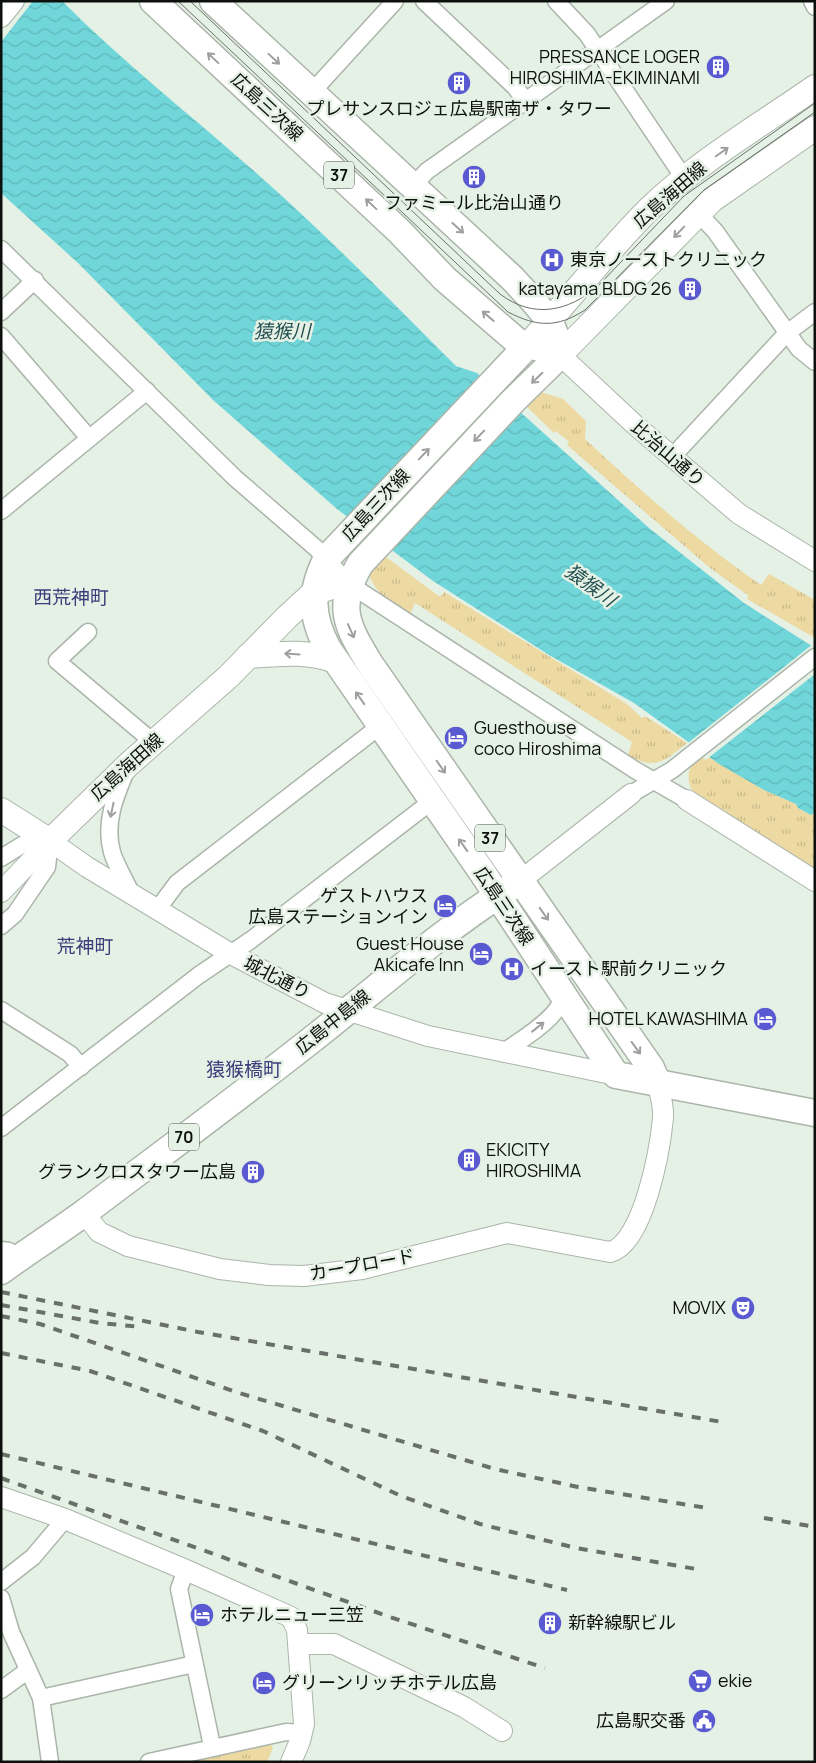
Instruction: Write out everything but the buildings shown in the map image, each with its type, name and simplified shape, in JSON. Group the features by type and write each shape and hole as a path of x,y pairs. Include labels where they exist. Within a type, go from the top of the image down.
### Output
{"main road":[{"name":"広島三次線","path":"153,1 399,231 445,279 525,348 327,558 318,574 314,593 315,616 321,637 335,662 498,896 616,1075"},
{"name":"37","path":"213,1 412,187 514,279 551,321 558,338 560,355"},
{"name":"広島海田線","path":"525,348 551,321 580,283 649,209 684,178 815,87"},
{"name":"広島海田線","path":"560,355 698,213 728,189 815,128"},
{"name":"広島三次線","path":"560,355 513,401 374,546 360,564 349,584 345,609 353,636 520,881 651,1068 658,1084"},
{"name":"広島海田線","path":"50,841 128,764 228,677 314,593 338,585 349,584"},
{"path":"248,656 288,653 327,658 335,662"},
{"path":"1,810 50,841"},
{"name":"広島中島線","path":"7,1260 84,1214 348,1010 398,969 520,881"},
{"path":"616,1075 815,1113"}],"street":[{"path":"1,18 14,1"},
{"path":"311,93 395,1"},
{"path":"424,1 514,87 525,100"},
{"path":"556,1 587,34 684,178"},
{"path":"412,187 427,171 666,1"},
{"path":"812,1 815,7"},
{"path":"698,213 715,231 799,349 815,362"},
{"path":"1,249 35,280 235,478 327,558 349,584 653,780 815,881"},
{"path":"1,312 35,280"},
{"path":"672,457 787,333 815,312"},
{"path":"1,336 89,438"},
{"path":"525,348 560,355"},
{"name":"比治山通り","path":"560,355 672,457 739,514 815,561"},
{"path":"1,511 147,391"},
{"path":"88,632 58,660 154,742"},
{"path":"520,881 631,794 672,770 815,657"},
{"path":"157,910 177,883 380,726"},
{"path":"128,764 111,811 109,835 112,852 132,895"},
{"path":"1,1128 199,975 231,954 432,801"},
{"path":"1,858 22,845 50,841"},
{"path":"1,892 50,841"},
{"path":"1,926 15,914 47,868 50,841"},
{"name":"城北通り","path":"50,841 87,867 231,954 325,1002 428,1036 502,1053 616,1075"},
{"path":"502,1053 556,1012 562,1003 562,993"},
{"path":"1,1010 70,1054 81,1067"},
{"name":"カープロード","path":"84,1214 100,1232 128,1246 220,1268 270,1275 304,1276 362,1269 507,1233 610,1252 628,1239 638,1223 649,1185 663,1117 658,1084"},
{"path":"1,1497 65,1519 286,1613 297,1630 304,1714 303,1733 291,1762"},
{"path":"1,1582 33,1557 65,1519"},
{"path":"186,1570 179,1589 212,1746"},
{"path":"1,1598 6,1636 41,1698 50,1762"},
{"path":"299,1644 334,1644 464,1707 502,1730"},
{"path":"41,1698 194,1664"},
{"path":"1,1690 27,1671"},
{"path":"149,1762 212,1746 286,1732 303,1733"}],"green space":[{"path":"538,391 563,399 586,421 585,439 649,497 737,568 761,585 769,574 815,600 815,638 747,599 749,596 710,568 567,445 569,442 556,431 554,433 525,405"},
{"path":"379,555 384,559 386,557 440,597 444,592 627,704 642,718 645,716 687,743 672,755 659,762 653,763 637,760 628,755 632,742 415,603 410,615 390,602 379,592 368,571"},
{"path":"699,756 706,760 709,757 764,790 796,804 798,808 811,815 815,812 815,870 693,792 688,777 692,764"},
{"path":"269,1741 273,1748 267,1762 177,1762"}],"water":[{"name":"猿猴川","path":"1,1 62,1 143,76 283,197 349,259 456,366 477,373 649,528 744,603 815,648 815,812 811,815 798,808 796,804 764,790 719,764 634,703 549,655 433,581 337,509 213,400 78,263 1,193"}],"pier":[{"path":"1,1 33,1 1,42"},
{"path":"813,644 815,674 707,759 688,743"}],"tram line":[{"path":"178,1 508,312 528,321 538,323 565,320 585,310 704,190 815,112"},
{"path":"190,1 500,294 512,302 525,307 538,309 563,307 587,295 598,286 684,196 815,103"}],"railway":[{"path":"1,1292 198,1332 722,1422"},
{"path":"1,1305 100,1323 142,1327"},
{"path":"1,1316 40,1324 239,1393 495,1469 578,1487 707,1508"},
{"path":"1,1353 90,1371 263,1431 401,1496 480,1524 576,1548 696,1569"},
{"path":"1,1454 567,1590"},
{"path":"1,1478 390,1617 545,1668"},
{"path":"764,1518 815,1527"}],"place":[{"name":"PRESSANCE LOGER HIROSHIMA-EKIMINAMI","path":"718,67"},
{"name":"プレサンスロジェ広島駅南ザ・タワー","path":"459,83"},
{"name":"ファミール比治山通り","path":"474,177"},
{"name":"東京ノーストクリニック","path":"552,260"},
{"name":"katayama BLDG 26","path":"690,289"},
{"name":"Guesthouse coco Hiroshima","path":"456,738"},
{"name":"ゲストハウス 広島ステーションイン","path":"445,906"},
{"name":"Guest House Akicafe Inn","path":"481,954"},
{"name":"イースト駅前クリニック","path":"512,969"},
{"name":"HOTEL KAWASHIMA","path":"765,1019"},
{"name":"EKICITY HIROSHIMA","path":"469,1160"},
{"name":"グランクロスタワー広島","path":"253,1172"},
{"name":"MOVIX","path":"743,1308"},
{"name":"ホテルニュー三笠","path":"202,1615"},
{"name":"新幹線駅ビル","path":"550,1623"},
{"name":"ekie","path":"700,1681"},
{"name":"グリーンリッチホテル広島","path":"264,1683"},
{"name":"広島駅交番","path":"704,1721"}],"district":[{"name":"西荒神町","path":"71,597"},
{"name":"荒神町","path":"85,946"},
{"name":"猿猴橋町","path":"244,1069"}]}
